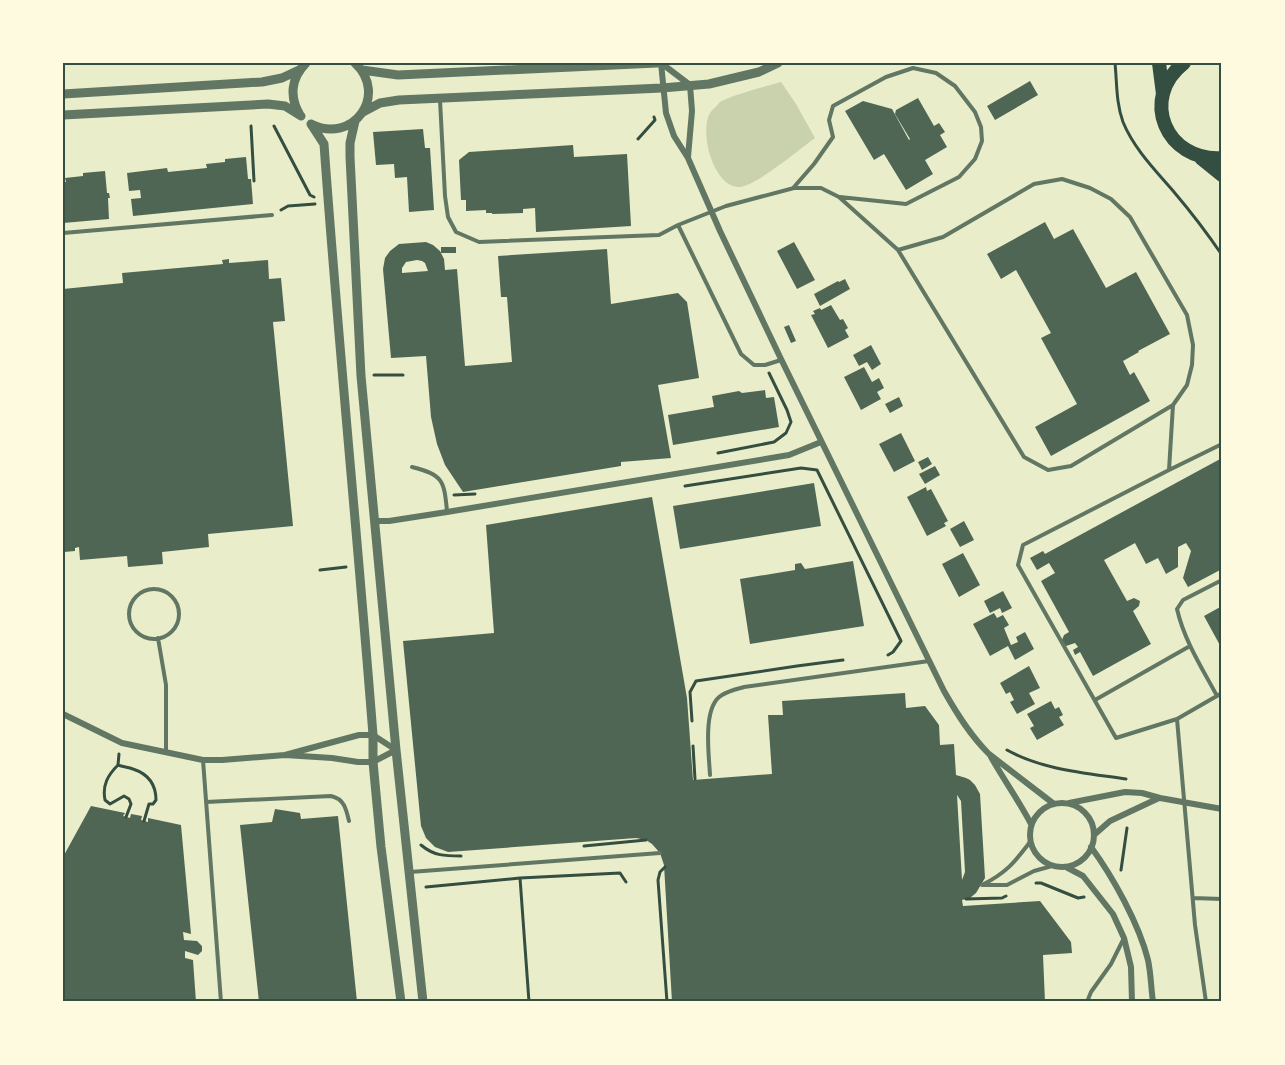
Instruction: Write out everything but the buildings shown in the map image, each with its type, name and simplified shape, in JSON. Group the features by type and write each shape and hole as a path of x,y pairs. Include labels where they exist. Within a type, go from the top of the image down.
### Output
{"highway":[{"path":"1159,63 1163,94"},
{"path":"1184,63 1172,75 1163,94 1161,106 1166,129 1180,147 1201,158 1222,175"},
{"path":"1201,158 1222,158"}],"street":[{"path":"660,63 666,113 674,136 688,158 820,442 944,691 961,721 989,754 1031,824"},
{"path":"358,67 398,75 660,63 690,86 692,111 688,158"},
{"path":"63,115 268,104 285,106 311,124 329,130 347,126 363,112 380,104 399,100 690,86 709,84 759,72 778,63"},
{"path":"63,94 262,82 282,78 302,67"},
{"path":"301,116 293,98 293,88 302,67"},
{"path":"358,67 368,86 363,112"},
{"path":"355,121 350,143 351,201 361,376 396,750 423,1002"},
{"path":"311,124 324,144 374,735 373,762 381,847 401,1002"},
{"path":"375,521 447,512 789,455 820,442"},
{"path":"63,714 122,743 203,760 285,755 373,762 396,750"},
{"path":"285,755 359,735 374,735 396,750"},
{"path":"989,754 1054,804"},
{"path":"1132,1002 1131,966 1124,938 1113,914 1083,876 1066,867 1052,866 1038,857 1030,842 1031,824 1044,808 1054,804 1069,804 1125,792 1142,793 1222,809"},
{"path":"1094,835 1110,821 1160,798"},
{"path":"1066,867 1086,856 1094,835 1092,824 1086,815 1069,804"},
{"path":"1091,847 1103,863 1134,922 1148,959 1153,1002"}],"lane":[{"path":"794,188 833,137 829,120 833,106 886,77 913,68 936,73 955,86 975,112 981,127 982,141 975,159 959,177 906,204 839,197"},
{"path":"440,98 447,217 456,232 478,242 658,236 678,225 739,202 794,188 820,188 839,197 898,250 1024,457 1048,470 1071,466 1173,405 1187,385 1192,364 1193,345 1187,315 1130,217 1111,199 1090,188 1062,179 1034,184 942,237 898,250"},
{"path":"63,233 272,215"},
{"path":"678,225 741,354 753,365 765,365 781,359"},
{"path":"1169,470 1173,405"},
{"path":"1222,444 1023,545 1018,565 1116,738 1177,719 1222,693"},
{"path":"412,467 434,474 444,487 447,512"},
{"path":"1217,696 1190,646 1177,609 1183,600 1222,580"},
{"path":"145,590 166,591 177,603 179,610 176,626 171,632 158,638 142,636 131,624 130,607 133,600 145,590"},
{"path":"158,638 166,685 166,752"},
{"path":"1095,700 1190,646"},
{"path":"710,775 707,728 711,709 720,695 744,687 929,661"},
{"path":"1177,719 1195,925 1206,1002"},
{"path":"203,760 221,1002"},
{"path":"206,802 331,796 342,801 349,820"},
{"path":"1030,842 1011,866 982,885 1007,885 1034,871 1052,866"},
{"path":"409,872 660,853"},
{"path":"1193,898 1222,899"},
{"path":"1087,1002 1124,938"}],"path":[{"path":"1115,63 1118,104 1131,138 1202,226 1222,255"},
{"path":"638,139 655,120 654,116"},
{"path":"251,126 254,181"},
{"path":"274,126 310,195 317,198"},
{"path":"272,215 288,206 317,204"},
{"path":"710,455 774,442 786,433 791,422 765,365"},
{"path":"373,375 404,375"},
{"path":"675,488 801,468 818,470 901,641"},
{"path":"445,496 479,493"},
{"path":"320,570 348,567"},
{"path":"693,746 696,779"},
{"path":"1007,750 1022,759 1040,765 1109,777"},
{"path":"120,754 118,765 108,776 103,792 105,800 110,804 124,796 129,799 131,804 126,817"},
{"path":"118,765 144,775 156,789 156,800 153,804 149,804 144,821"},
{"path":"1121,872 1127,828"},
{"path":"421,845 436,855 463,856"},
{"path":"665,867 660,872 658,880 667,1002"},
{"path":"426,887 520,878 620,873 626,882"},
{"path":"520,878 529,1002"},
{"path":"1032,883 1041,883 1078,898 1086,896"},
{"path":"966,899 1002,898 1010,894"}],"green space":[{"path":"781,82 815,138 755,181 738,187 729,184 715,168 710,156 706,132 710,113 724,100"}]}
